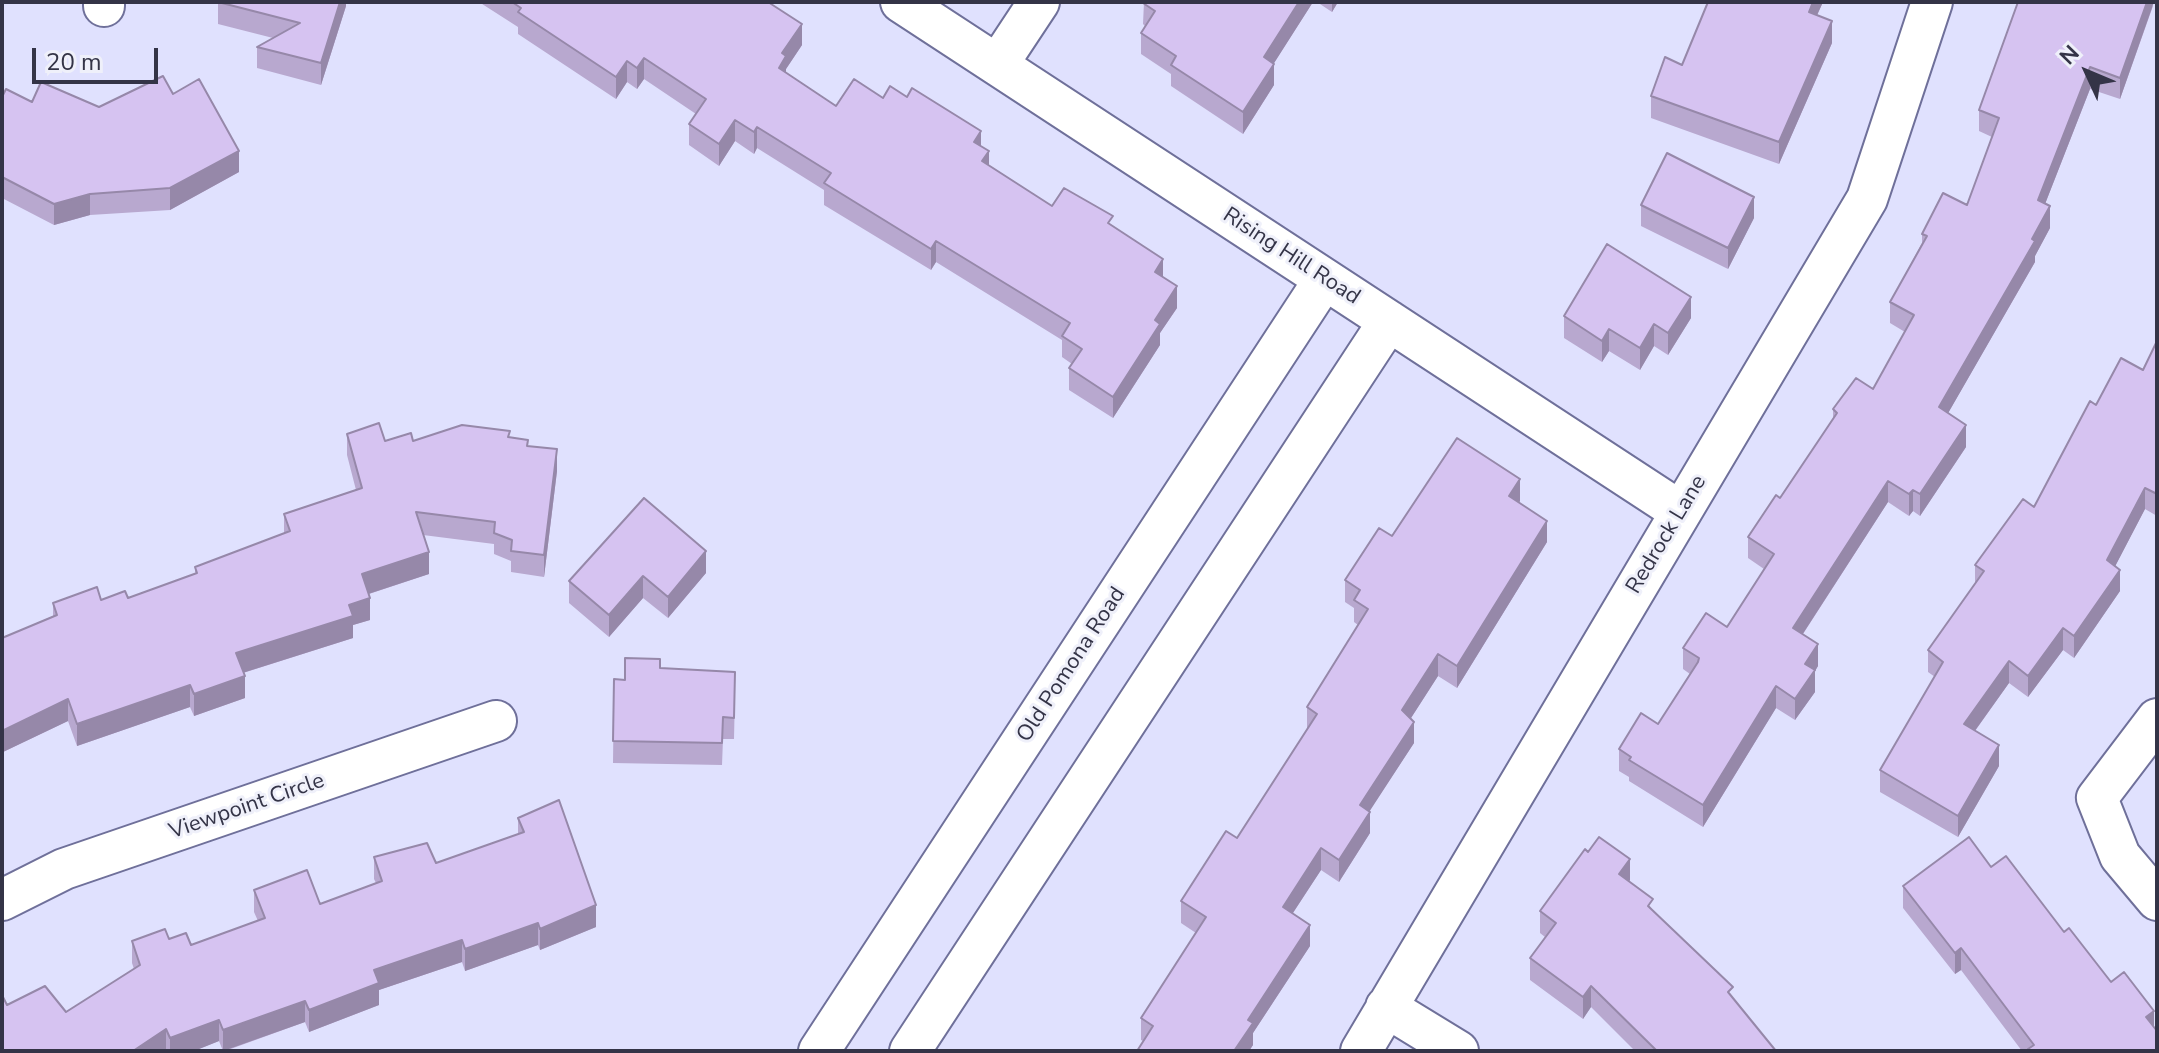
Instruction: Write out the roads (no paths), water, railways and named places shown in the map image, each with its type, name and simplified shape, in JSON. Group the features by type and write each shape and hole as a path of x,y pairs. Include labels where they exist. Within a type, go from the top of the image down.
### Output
{"street":[{"name":"Rising Hill Road","path":"901,2 1681,512"},
{"path":"998,64 1039,2"},
{"name":"Redrock Lane","path":"1361,1051 1867,199 1932,2"},
{"name":"Old Pomona Road","path":"819,1051 1324,280"},
{"path":"910,1051 1389,321"},
{"path":"2157,719 2097,798 2120,856 2157,900"},
{"name":"Viewpoint Circle","path":"2,900 64,869 496,721"},
{"path":"1386,1007 1458,1051"}]}
